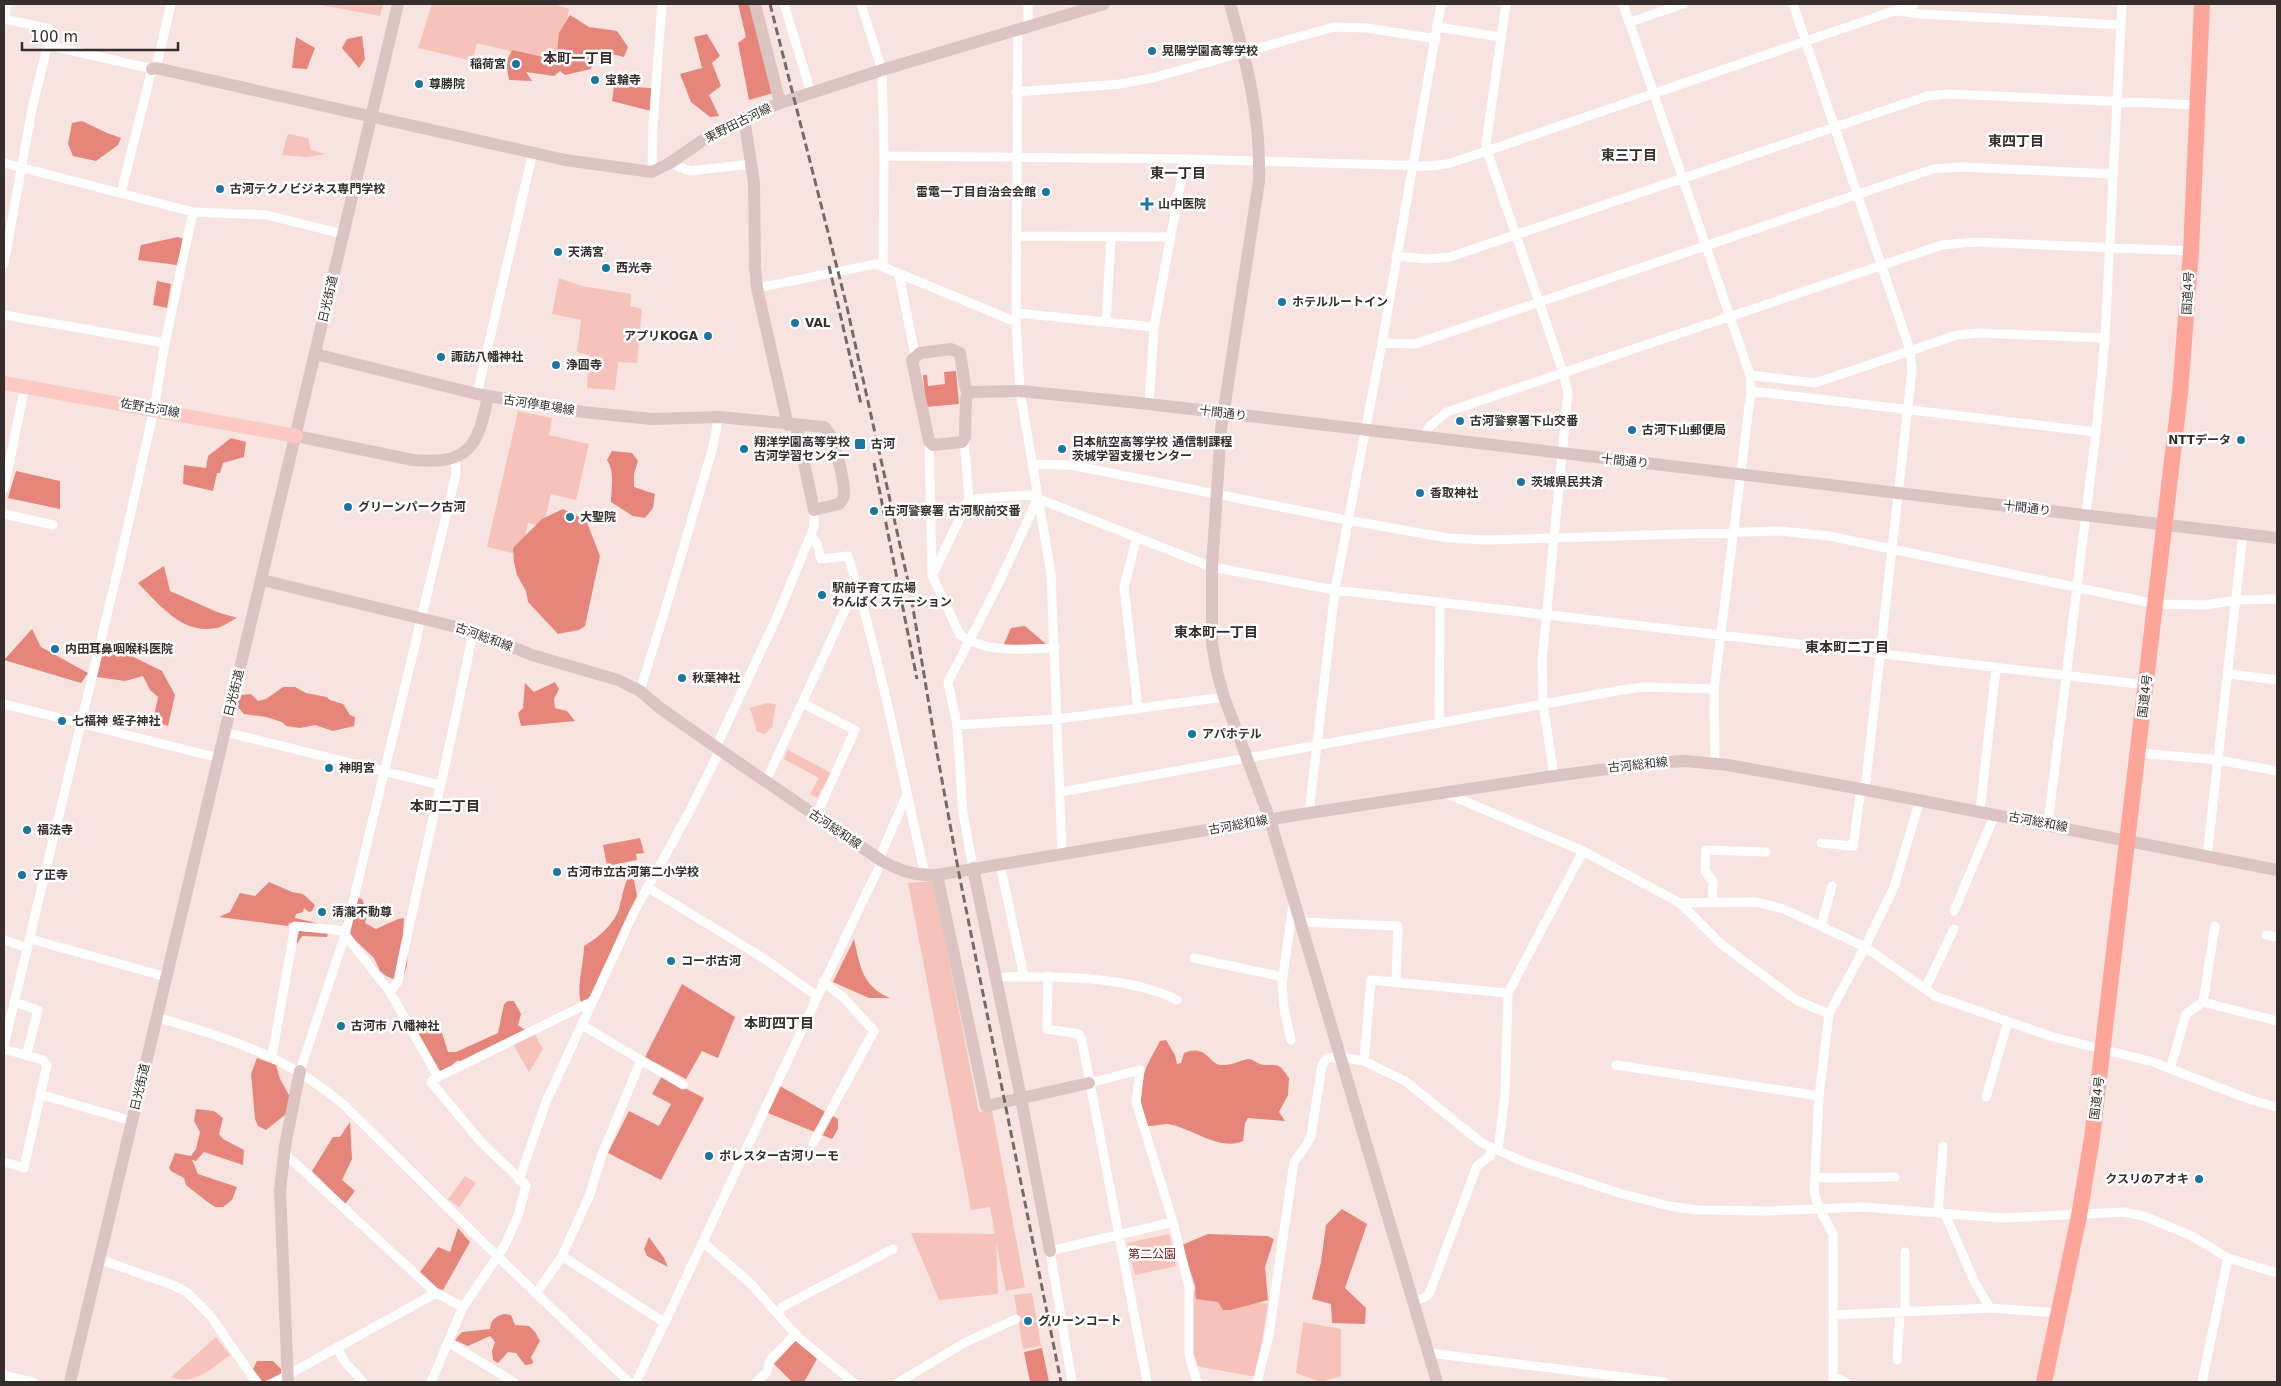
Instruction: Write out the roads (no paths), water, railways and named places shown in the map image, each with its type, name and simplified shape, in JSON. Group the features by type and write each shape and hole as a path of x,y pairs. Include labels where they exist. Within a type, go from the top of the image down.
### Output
{"highway":[{"name":"国道4号","path":"2044,1382 2079,1216 2103,1050 2147,685 2180,393 2191,252 2202,4"}],"main road":[{"name":"佐野古河線","path":"4,383 296,436"}],"street":[{"path":"4,264 21,167 50,29 4,18 7,4"},
{"path":"121,193 171,4"},
{"name":"日光街道","path":"70,1382 398,4"},
{"path":"48,45 533,152 603,166 652,172 653,125 662,4"},
{"path":"755,4 780,103"},
{"path":"784,4 811,93"},
{"path":"861,4 882,70 884,156 883,267"},
{"path":"1028,4 1023,27 1016,92 1016,318 1020,391 1051,574 1062,853"},
{"name":"東野田古河線","path":"652,172 670,163 706,138 744,118 780,103 882,70 1104,4"},
{"path":"1230,4 1244,53 1258,123 1260,162 1255,219 1223,413 1212,567 1212,644 1224,697 1270,820 1437,1382"},
{"path":"1309,813 1335,590 1382,343 1436,39 1440,4"},
{"path":"1506,4 1486,142 1487,151 1563,372 1568,393 1542,661 1543,704 1554,776"},
{"path":"1623,4 1750,376 1751,391 1714,689 1715,763"},
{"path":"1630,22 1684,4"},
{"path":"1792,4 1910,350 1912,370 1880,655 1863,789 1853,846 1821,843"},
{"path":"884,156 1185,159 1413,166 1447,164 1914,4"},
{"path":"2048,824 2096,432 2105,338 2122,4"},
{"path":"1896,10 1922,14 2121,26"},
{"path":"1016,92 1120,84 1244,53 1334,27 1366,28 1436,39"},
{"path":"1437,27 1501,37"},
{"path":"1396,256 1428,260 1450,257 1937,94 2197,105"},
{"path":"519,1180 546,1102 647,886 687,816 718,749 777,617 811,535 815,518 758,288 751,164 744,118"},
{"path":"315,354 482,395 533,152"},
{"path":"1149,404 1154,327 1185,159"},
{"path":"4,163 193,212 267,216 344,234"},
{"path":"670,163 690,171 751,164"},
{"path":"1382,343 1415,344 1933,169 2113,174"},
{"path":"4,1162 24,1168 42,1095 47,1065 43,1060 26,1056 4,1047 154,409 165,343 193,212"},
{"path":"1017,236 1171,238"},
{"path":"1106,322 1111,237"},
{"path":"1424,437 1430,426 1447,412 1882,266 1942,244 1974,242 2191,252"},
{"path":"758,288 876,264 899,275 1016,318 1106,322 1154,327"},
{"path":"899,275 915,355 912,363 929,442 932,575 960,635 969,641 998,650 1055,648"},
{"path":"4,315 165,343"},
{"path":"1750,376 1815,383 1956,335 1979,333 2105,338"},
{"path":"915,355 951,349 958,350 961,356 966,389 972,392 966,399 964,440 969,499 932,575"},
{"path":"4,489 6,460 25,386"},
{"name":"十間通り","path":"972,392 1020,391 1149,404 2277,538"},
{"path":"1751,391 2096,432"},
{"name":"古河停車場線","path":"296,436 413,460 427,461 453,458 460,455 475,442 483,423 482,395 583,412 637,418 719,417 824,428 833,439 844,498 836,506 814,510"},
{"path":"640,691 712,450 719,417"},
{"path":"929,442 933,445 964,440"},
{"path":"288,1379 280,1214 284,1153 300,1072 346,933 423,618 456,474 453,458"},
{"path":"1032,464 1069,465 1448,538 1486,540 1734,532 1802,533 1892,549 2156,604 2205,605 2236,600 2277,598"},
{"path":"969,499 1029,494 1212,567 1335,590 2147,685"},
{"path":"1038,498 948,682 957,725 963,813 1021,1098 1050,1251 1072,1382"},
{"path":"4,514 53,525"},
{"path":"2207,857 2229,674 2243,534"},
{"path":"811,535 817,544 820,559 848,556 857,584 907,794 931,875 986,1106 1140,1070 1136,1102 1173,1222 1189,1287 1189,1354 1196,1382"},
{"path":"1137,537 1124,587 1138,709"},
{"name":"古河総和線","path":"262,580 473,631 532,655 618,680 640,691 660,708 718,749 880,860 904,872 931,875 1445,792 1653,763 1685,761 1715,763 1863,789 2277,870"},
{"path":"766,781 857,584"},
{"path":"1439,723 1440,602"},
{"path":"390,992 398,981 440,785 453,735 473,631"},
{"path":"1980,811 1996,668"},
{"path":"2229,674 2277,680"},
{"path":"1060,792 1644,686 1714,689"},
{"path":"957,725 1058,719 1224,697"},
{"path":"802,703 855,730 816,816"},
{"path":"4,704 219,758"},
{"path":"225,732 440,785"},
{"path":"2138,753 2219,760 2277,771"},
{"path":"1445,792 1583,851 1680,903 1721,944 1796,1000 1828,1014"},
{"path":"636,1382 704,1243 880,860 907,794"},
{"path":"1845,1382 1833,1379 1833,1234 1818,1208 1814,1192 1819,1096 1828,1014 1865,947 1894,887 1920,800"},
{"path":"1954,911 1995,814"},
{"path":"1712,902 1713,882 1705,871 1706,850 1766,852"},
{"path":"1414,1300 1424,1298 1429,1294 1477,1166 1490,1156 1494,1149 1505,1094 1508,993 1583,851"},
{"path":"1000,864 1024,977"},
{"path":"647,886 763,958 817,996"},
{"path":"1821,926 1832,886"},
{"path":"1291,1040 1282,994 1294,899"},
{"path":"1680,903 1756,902 1784,908 1865,947 1935,996 2053,1037 2153,1062 2251,1100 2277,1107"},
{"path":"1301,922 1398,926 1396,982"},
{"path":"272,1056 295,926 346,933 390,992 438,1077"},
{"path":"2170,1069 2186,1014 2203,1002 2214,926"},
{"path":"1925,989 1954,929"},
{"path":"2266,935 2277,937"},
{"path":"4,940 29,944 167,977"},
{"path":"1194,958 1283,977"},
{"path":"996,978 1048,976 1138,987 1162,992 1177,1000"},
{"path":"1048,976 1047,1029 1079,1034 1147,1382"},
{"path":"1364,1061 1371,980 1508,993"},
{"path":"813,1143 874,1031 843,997 824,982"},
{"path":"431,1382 463,1307 504,1246 518,1216 526,1185 481,1142 431,1082 594,1001"},
{"path":"14,1002 38,1010 26,1056"},
{"path":"2203,1002 2277,1021"},
{"path":"156,1017 210,1033 272,1056 300,1072 343,1104 536,1294 629,1382"},
{"path":"1986,1097 2008,1021"},
{"path":"582,1025 683,1085"},
{"path":"1257,1382 1268,1335 1294,1162 1311,1136 1322,1065 1327,1058 1340,1056 1364,1061 1405,1082 1424,1095 1464,1130 1494,1149 1578,1180 1669,1206 1697,1210 1760,1211 1863,1207 2001,1218 2079,1216 2112,1212 2143,1216 2190,1236 2228,1258 2277,1273"},
{"path":"536,1294 562,1256 590,1194 601,1157 641,1060"},
{"path":"1616,1065 1819,1096"},
{"path":"42,1095 132,1121"},
{"path":"1943,1146 1942,1213 1975,1283 1990,1308"},
{"path":"284,1153 436,1293 463,1307"},
{"path":"1815,1178 1895,1177"},
{"path":"1050,1251 1173,1222"},
{"path":"704,1243 750,1283 796,1334 853,1382"},
{"path":"778,1314 782,1307 893,1249"},
{"path":"1898,1360 1903,1312 1905,1252"},
{"path":"562,1256 665,1323"},
{"path":"2202,1382 2228,1258"},
{"path":"99,1259 175,1286 188,1293 210,1315 256,1382"},
{"path":"276,1382 288,1379 338,1347 436,1293"},
{"path":"1833,1315 1990,1308 2059,1313"},
{"path":"899,1382 966,1342 1016,1319"},
{"path":"756,1382 768,1372 770,1360 796,1334"},
{"path":"449,1343 514,1382"},
{"path":"338,1347 344,1361 363,1382"},
{"path":"1429,1353 1664,1382"},
{"path":"4,1375 34,1382"}],"railway":[{"path":"770,4 846,303 910,590 960,879 1061,1382"},
{"path":"829,266 861,404"},
{"path":"874,463 917,679"}],"place":[{"name":"晃陽学園高等学校","path":"1152,51"},
{"name":"稲荷宮","path":"516,64"},
{"name":"宝輪寺","path":"595,80"},
{"name":"尊勝院","path":"419,84"},
{"name":"古河テクノビジネス専門学校","path":"220,189"},
{"name":"雷電一丁目自治会会館","path":"1046,192"},
{"name":"山中医院","path":"1147,204"},
{"name":"天満宮","path":"558,252"},
{"name":"西光寺","path":"606,268"},
{"name":"ホテルルートイン","path":"1282,302"},
{"name":"VAL","path":"795,323"},
{"name":"アプリKOGA","path":"708,336"},
{"name":"諏訪八幡神社","path":"441,357"},
{"name":"浄圓寺","path":"556,365"},
{"name":"古河警察署下山交番","path":"1460,421"},
{"name":"古河下山郵便局","path":"1632,430"},
{"name":"NTTデータ","path":"2241,440"},
{"name":"古河","path":"860,444"},
{"name":"翔洋学園高等学校 古河学習センター","path":"744,449"},
{"name":"日本航空高等学校 通信制課程 茨城学習支援センター","path":"1062,449"},
{"name":"茨城県民共済","path":"1521,482"},
{"name":"香取神社","path":"1420,493"},
{"name":"グリーンパーク古河","path":"348,507"},
{"name":"古河警察署 古河駅前交番","path":"874,511"},
{"name":"大聖院","path":"570,517"},
{"name":"駅前子育て広場 わんぱくステーション","path":"822,595"},
{"name":"内田耳鼻咽喉科医院","path":"55,649"},
{"name":"秋葉神社","path":"682,678"},
{"name":"七福神 蛭子神社","path":"62,721"},
{"name":"アパホテル","path":"1192,734"},
{"name":"神明宮","path":"329,768"},
{"name":"福法寺","path":"27,830"},
{"name":"古河市立古河第二小学校","path":"557,872"},
{"name":"了正寺","path":"22,875"},
{"name":"清瀧不動尊","path":"322,912"},
{"name":"コーポ古河","path":"671,961"},
{"name":"古河市 八幡神社","path":"341,1026"},
{"name":"ポレスター古河リーモ","path":"709,1156"},
{"name":"クスリのアオキ","path":"2199,1179"},
{"name":"グリーンコート","path":"1028,1321"}],"district":[{"name":"本町一丁目","path":"578,58"},
{"name":"東四丁目","path":"2016,141"},
{"name":"東三丁目","path":"1629,155"},
{"name":"東一丁目","path":"1178,173"},
{"name":"東本町一丁目","path":"1216,632"},
{"name":"東本町二丁目","path":"1847,647"},
{"name":"本町二丁目","path":"445,806"},
{"name":"本町四丁目","path":"779,1023"}],"park label":[{"name":"第二公園","path":"1152,1254"}]}
